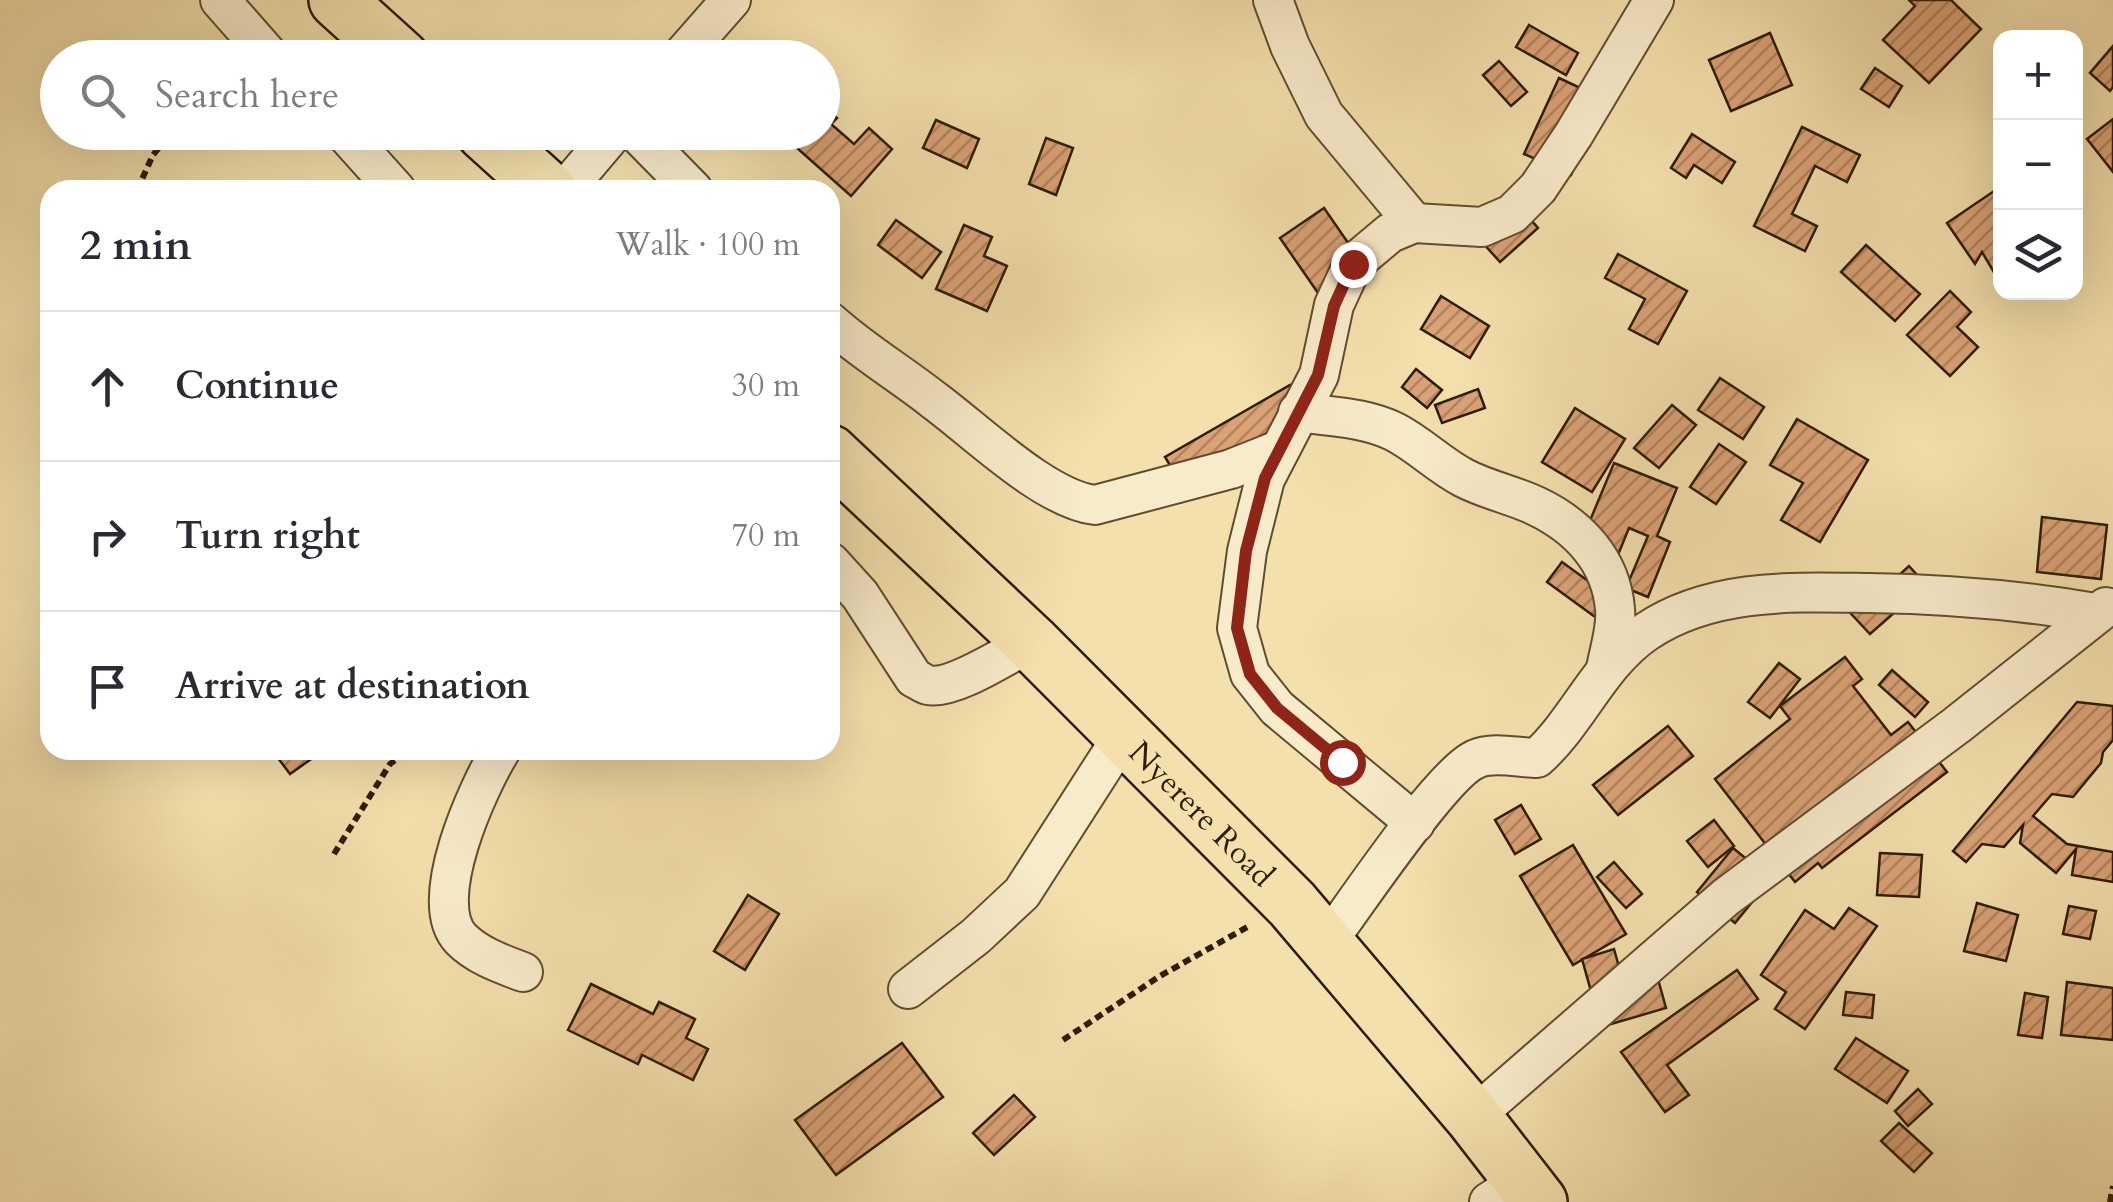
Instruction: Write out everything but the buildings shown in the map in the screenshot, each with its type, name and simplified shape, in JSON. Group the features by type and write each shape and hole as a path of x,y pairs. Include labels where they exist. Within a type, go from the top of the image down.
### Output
{"main road":[{"path":"337,0 381,40"},
{"path":"504,150 537,180"},
{"name":"Nyerere Road","path":"840,463 1031,642 1308,925 1473,1118 1516,1195"}],"street":[{"path":"220,0 255,40"},
{"path":"696,40 731,0"},
{"path":"1273,0 1290,46 1324,115 1414,224"},
{"path":"1414,824 1277,708 1250,674 1237,628 1246,551 1265,478 1318,375 1334,306 1353,264 1390,233 1414,224 1482,227 1512,214 1538,188 1574,134 1654,0"},
{"path":"360,150 387,180"},
{"path":"573,180 599,150"},
{"path":"654,150 683,180"},
{"path":"840,330 999,450 1060,494 1080,503 1096,505 1231,469 1279,450"},
{"path":"1298,412 1368,422 1396,432 1444,468 1504,496 1533,504 1570,525 1596,553 1613,598 1616,612 1606,669"},
{"path":"840,575 860,595 914,678 928,685 943,686 1031,642"},
{"path":"1308,925 1414,824 1458,771 1474,759 1486,756 1537,758 1564,729 1606,669 1646,632 1700,606 1805,591 1938,594 2104,608"},
{"path":"1473,1118 1726,897 1957,725 2104,608"},
{"path":"908,990 1022,893 1124,734"},
{"path":"497,760 455,859 448,894 450,916 459,938 487,958 523,972"}],"path":[{"path":"142,180 156,150"},
{"path":"334,854 395,760"},
{"path":"1062,1040 1160,976 1308,925"},
{"path":"2110,1202 2113,1186"}],"route":[{"path":"1342,762 1277,708 1250,674 1237,628 1246,551 1265,478 1318,375 1334,306 1353,264"}]}
